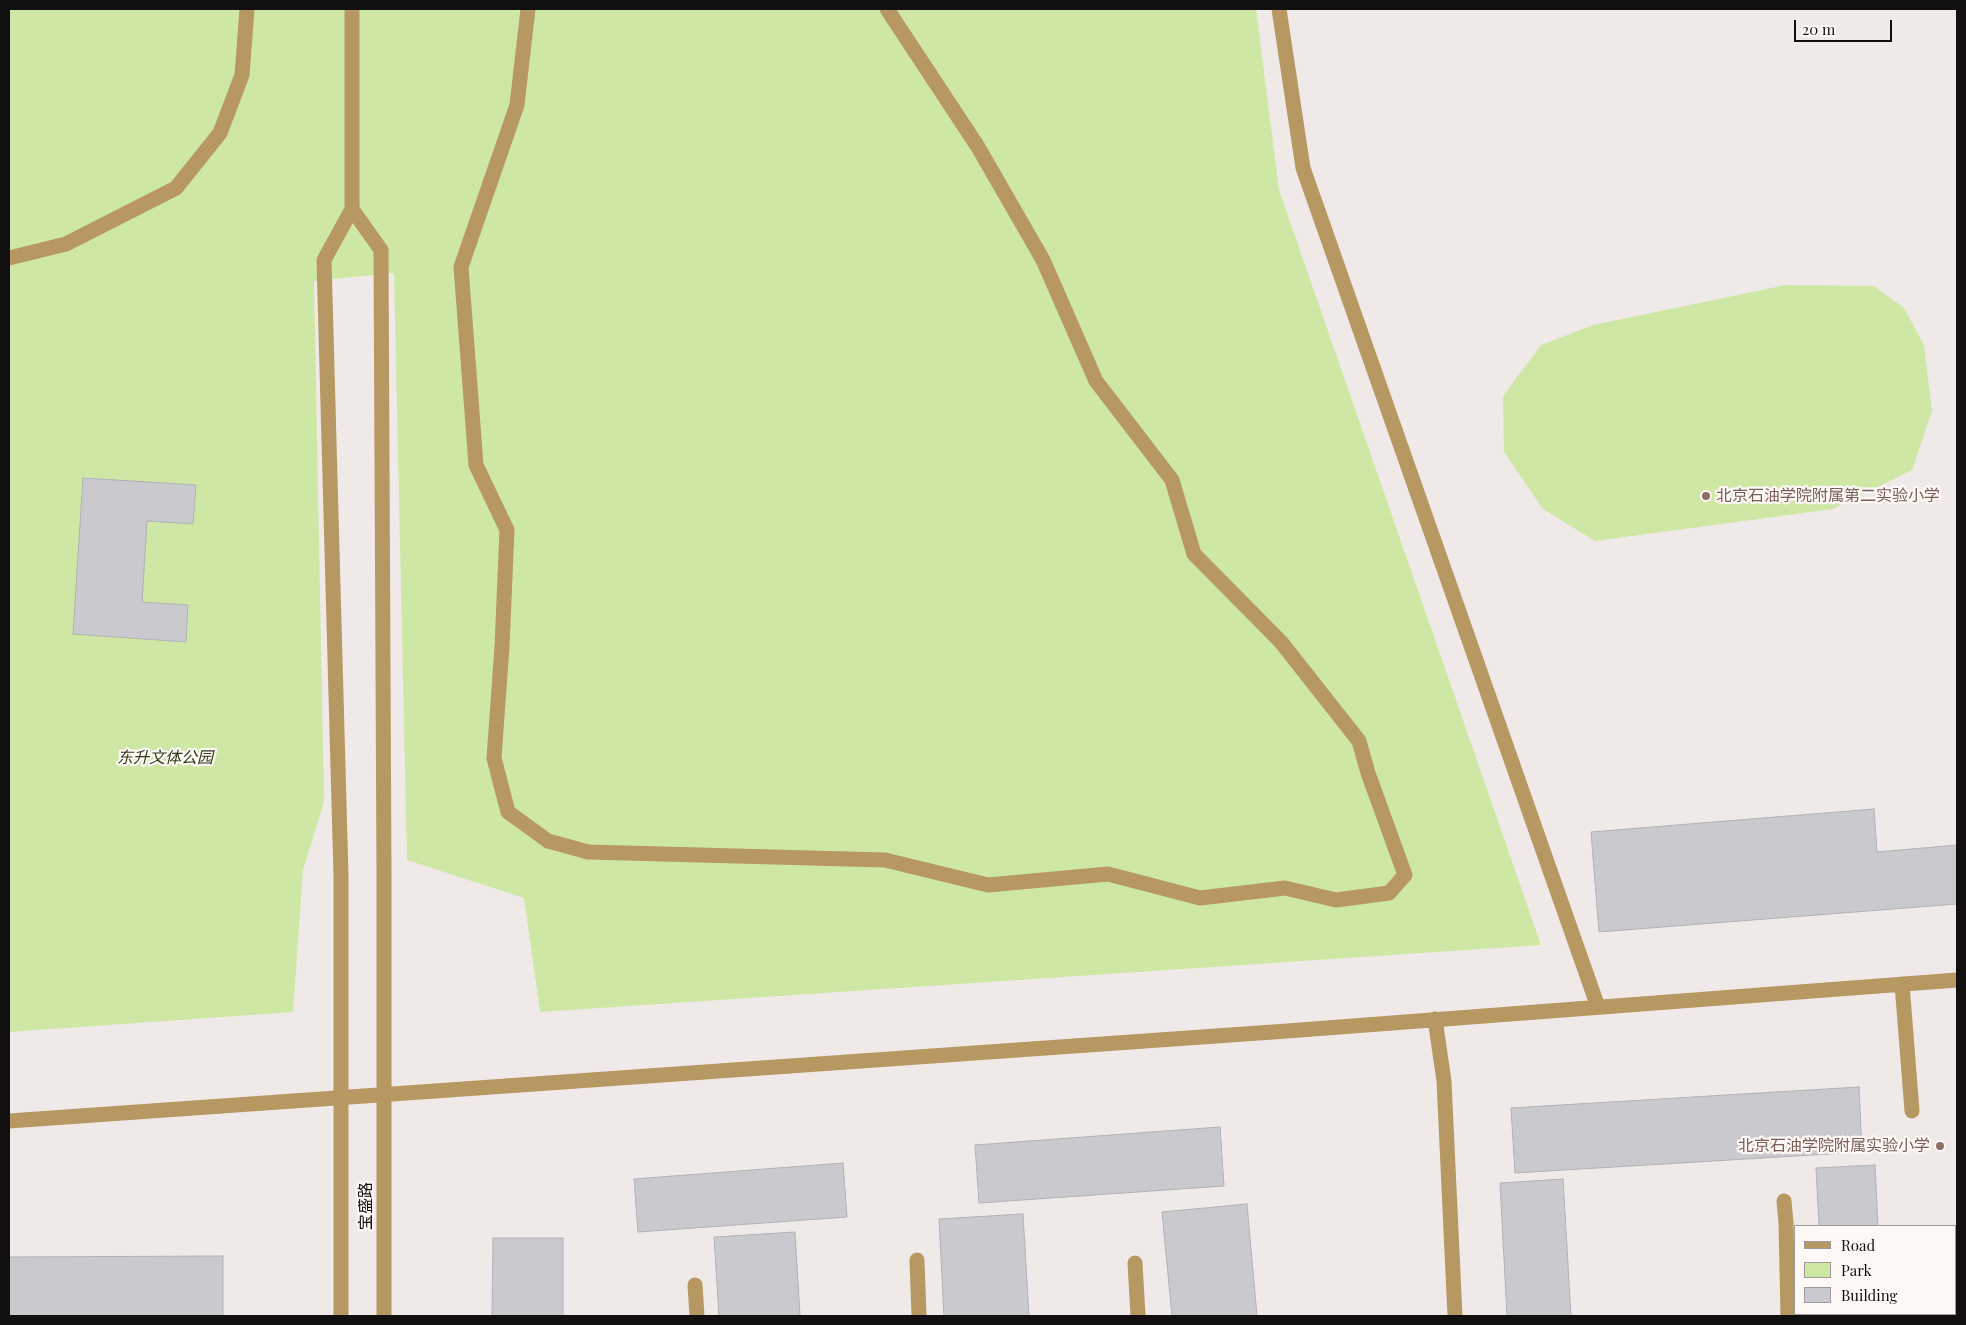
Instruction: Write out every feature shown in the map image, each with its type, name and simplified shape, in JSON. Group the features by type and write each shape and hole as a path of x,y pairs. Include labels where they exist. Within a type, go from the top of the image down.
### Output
{"street":[{"path":"9,258 66,244 176,188 220,133 242,75 247,9"},
{"path":"352,9 352,209"},
{"path":"528,9 517,105 461,267 476,465 507,530 502,647 494,758 508,812 548,841 588,852 885,860 988,885 1108,874 1200,898 1285,888 1336,900 1389,893 1405,875 1358,742 1281,642 1194,554 1172,480 1096,381 1043,260 973,140 887,9"},
{"path":"1279,9 1303,168 1598,1007"},
{"name":"宝盛路","path":"341,1316 341,876 324,260 352,209 381,250 385,1051 383,1095 384,1316"},
{"path":"9,1121 1957,980"},
{"path":"1902,984 1912,1111"},
{"path":"1435,1019 1444,1081 1455,1316"},
{"path":"1784,1202 1788,1316"},
{"path":"917,1260 919,1316"},
{"path":"1135,1263 1138,1316"},
{"path":"695,1285 697,1316"}],"green space":[{"name":"东升文体公园","path":"9,9 1256,9 1279,190 1541,945 540,1012 524,898 407,860 394,273 314,281 324,802 303,870 293,1012 9,1032"},
{"path":"1786,285 1874,286 1904,308 1924,345 1932,411 1912,470 1833,509 1595,541 1543,509 1504,452 1503,396 1541,345 1593,325"}],"building":[{"path":"83,478 196,485 193,524 147,521 142,602 188,605 186,642 73,634"},
{"path":"1874,809 1877,852 1957,845 1957,904 1599,932 1591,832"},
{"path":"1859,1087 1862,1152 1515,1173 1511,1108"},
{"path":"1220,1127 1224,1186 979,1203 975,1145"},
{"path":"843,1163 847,1217 638,1232 634,1179"},
{"path":"1875,1165 1878,1225 1819,1225 1816,1168"},
{"path":"1563,1179 1571,1316 1507,1316 1500,1183"},
{"path":"1247,1204 1257,1316 1172,1316 1162,1212"},
{"path":"1023,1214 1029,1316 944,1316 939,1219"},
{"path":"795,1232 800,1316 719,1316 714,1237"},
{"path":"493,1238 563,1238 563,1316 492,1316"},
{"path":"223,1256 223,1316 9,1316 9,1257"},
{"path":"1824,1315 1883,1315 1883,1316"}],"place":[{"name":"北京石油学院附属第二实验小学","path":"1706,496"},
{"name":"北京石油学院附属实验小学","path":"1940,1146"}]}
